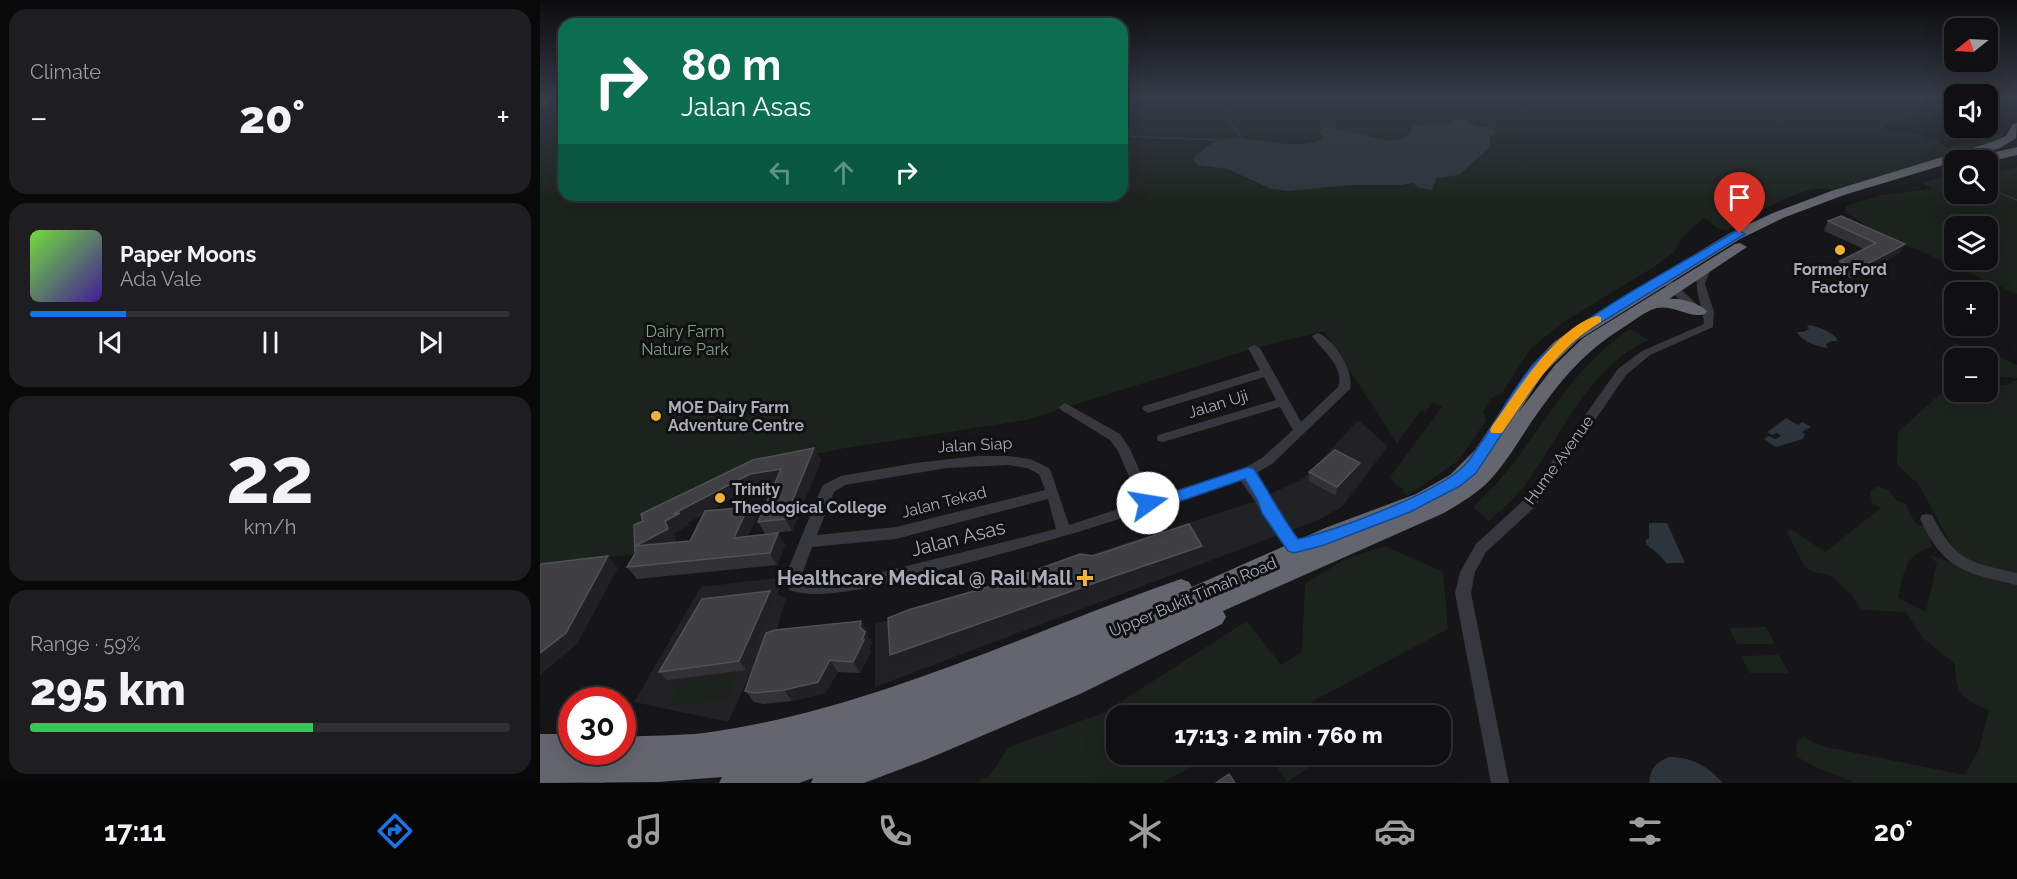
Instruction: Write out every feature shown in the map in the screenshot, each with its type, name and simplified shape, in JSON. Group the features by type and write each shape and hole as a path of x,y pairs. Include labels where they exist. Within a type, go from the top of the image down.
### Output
{"highway":[{"name":"Upper Bukit Timah Road","path":"540,769 699,767 776,755 907,716 1268,582 1335,550 1437,507 1457,495 1496,459 1562,369 1589,342 1641,308 1711,250 1775,217 1846,190 1996,146 2012,135"},
{"path":"1998,155 2017,151"},
{"name":"Upper Bukit Timah Road","path":"734,783 793,771 890,741 1135,631 1277,562 1306,543 1404,507 1462,476 1470,469 1534,374 1549,357 1582,328 1613,310 1706,268 1736,249 1798,218 1847,200 1944,170"},
{"path":"1903,173 1922,177"},
{"path":"1775,217 1780,220 1798,218"},
{"path":"1711,250 1720,253 1736,249"},
{"path":"1613,310 1641,308 1659,302 1676,303 1703,314"},
{"path":"636,750 703,746 759,736 885,702 1306,543"},
{"path":"825,783 923,748 1100,673 1242,602 1268,582"},
{"path":"540,747 558,747"}],"street":[{"path":"1669,284 1703,314 1709,312 1700,284 1706,268"},
{"name":"Hume Avenue","path":"1500,783 1463,593 1468,572 1480,548 1531,502 1622,372 1646,353 1705,328 1709,325 1703,314"},
{"name":"Jalan Asas","path":"841,481 828,489 793,577 794,586 810,588 862,583 1064,532 1246,473 1267,461 1344,389 1347,378 1333,354 1318,336"},
{"path":"1254,348 1299,430"},
{"name":"Jalan Uji","path":"1148,409 1267,372"},
{"name":"Jalan Uji","path":"1163,438 1283,402"},
{"path":"1065,407 1115,437 1124,449 1149,506"},
{"name":"Jalan Siap","path":"841,481 944,464 1017,460 1033,463 1046,472 1064,532"},
{"path":"1246,473 1260,503 1306,543"},
{"name":"Jalan Tekad","path":"808,542 896,533 1052,494"},
{"path":"1927,519 1937,542 1957,561 1973,568 2017,579"},
{"path":"610,783 640,758 666,749"},
{"path":"593,765 595,783"}],"shaded area":[{"path":"1322,135 1362,135 1390,141 1406,138 1409,135 1492,135 1490,137 1490,147 1459,175 1437,178 1432,190 1419,188 1413,183 1352,185 1289,191 1271,189 1228,169 1197,165 1193,158 1210,145 1233,138 1299,144 1312,143 1324,138"},
{"path":"1807,325 1825,330 1838,341 1826,344 1828,348 1810,343 1797,332 1809,329"},
{"path":"1786,418 1798,425 1802,422 1811,427 1802,432 1805,434 1803,439 1776,447 1764,439 1769,436 1775,439 1781,436 1767,432"},
{"path":"1358,420 1388,446 1342,507 1318,520 875,687 875,624 1256,501 1304,478"},
{"path":"1649,523 1667,523 1685,563 1666,563 1646,544 1649,538"},
{"path":"784,577 777,594 786,598 776,632 769,633 728,722 636,702 636,699 701,587"},
{"path":"1669,757 1699,764 1723,783 1649,783 1655,767 1660,761"}],"green space":[{"name":"Dairy Farm Nature Park","path":"540,135 558,135 558,201 1128,201 1128,135 1918,135 1940,140 1940,143 1947,148 1977,142 1983,138 2002,136 1990,143 1971,150 1944,150 1944,158 1830,190 1806,191 1777,202 1727,230 1717,228 1706,219 1702,219 1682,238 1675,251 1654,267 1565,321 1531,348 1502,393 1491,398 1483,412 1486,421 1458,461 1407,496 1403,492 1404,489 1397,486 1390,477 1442,407 1433,402 1425,412 1421,410 1397,443 1324,331 1255,348 1026,420 845,448 761,465 639,554 558,562 540,568"},
{"path":"2017,167 2017,294 1998,286 1998,282 1990,282 1963,270 1998,270 1998,216 1944,216 1944,262 1873,230 1845,212 1846,206 1882,195 1932,188 1922,183 1943,177 1944,204 1998,204 1998,173"},
{"path":"1630,329 1649,340 1627,352 1592,386 1522,489 1489,521 1473,507 1495,486 1583,370 1605,348"},
{"path":"1956,343 1964,348 1949,348"},
{"path":"1998,356 2017,365 2017,378 1998,377"},
{"path":"2017,380 2017,783 1856,783 1818,768 1797,757 1796,742 1803,737 1821,746 1965,775 1979,749 1989,710 1966,699 1962,694 1957,683 1955,664 1922,637 1906,612 1861,610 1852,595 1830,575 1813,572 1804,566 1787,532 1791,529 1825,552 1881,508 1872,503 1870,491 1878,486 1888,490 1897,501 1905,503 1915,523 1928,529 1932,547 1916,554 1907,566 1898,598 1926,612 1937,563 1929,555 1955,563 1959,559 1919,485 1897,464 1898,432 1944,391 1944,402 1998,402 1998,385"},
{"path":"1385,546 1443,572 1448,629 1306,705 1116,705 1247,621 1281,665 1302,652 1305,584 1345,559"},
{"path":"1766,627 1775,644 1737,644 1729,628"},
{"path":"1779,655 1789,673 1750,673 1741,656"},
{"path":"737,673 727,699 669,706 681,680"},
{"path":"1106,711 1106,765 1195,765 1161,783 975,783 990,775 1009,747"},
{"path":"1276,765 1312,765 1287,782"}],"building":[{"path":"1841,216 1905,244 1858,269 1840,261 1876,243 1828,221"},
{"path":"814,448 785,519 758,522 781,469 750,474 673,514 680,513 665,521 668,529 635,546 690,541 705,511 748,507 734,538 778,533 770,553 627,567 635,554 634,525 643,521 641,514 753,460"},
{"path":"1335,450 1360,463 1337,487 1309,472"},
{"path":"1189,524 1202,546 890,655 888,618 995,585 1080,554 1093,556"},
{"path":"608,556 566,633 540,653 541,564"},
{"path":"770,591 739,661 659,672 702,599"},
{"path":"861,621 860,627 865,632 862,640 864,640 853,662 830,660 818,682 784,690 754,693 745,691 766,633 775,630"},
{"path":"1229,774 1235,783 1216,783"}],"waterway":[{"path":"1239,135 1242,139"},
{"path":"1128,136 1219,140"},
{"path":"1998,192 2017,200"}],"slow traffic":[{"path":"1497,430 1534,374 1549,357 1582,328 1597,320"}],"place":[{"name":"Former Ford Factory","path":"1840,250"},
{"name":"MOE Dairy Farm Adventure Centre","path":"656,416"},
{"name":"Trinity Theological College","path":"720,498"},
{"name":"Healthcare Medical @ Rail Mall","path":"1085,578"}],"route":[{"path":"1148,503 1149,506 1248,472 1266,500 1268,509 1294,546 1318,541 1431,495 1454,482 1470,469 1534,374 1549,357 1582,328 1740,234"}]}
